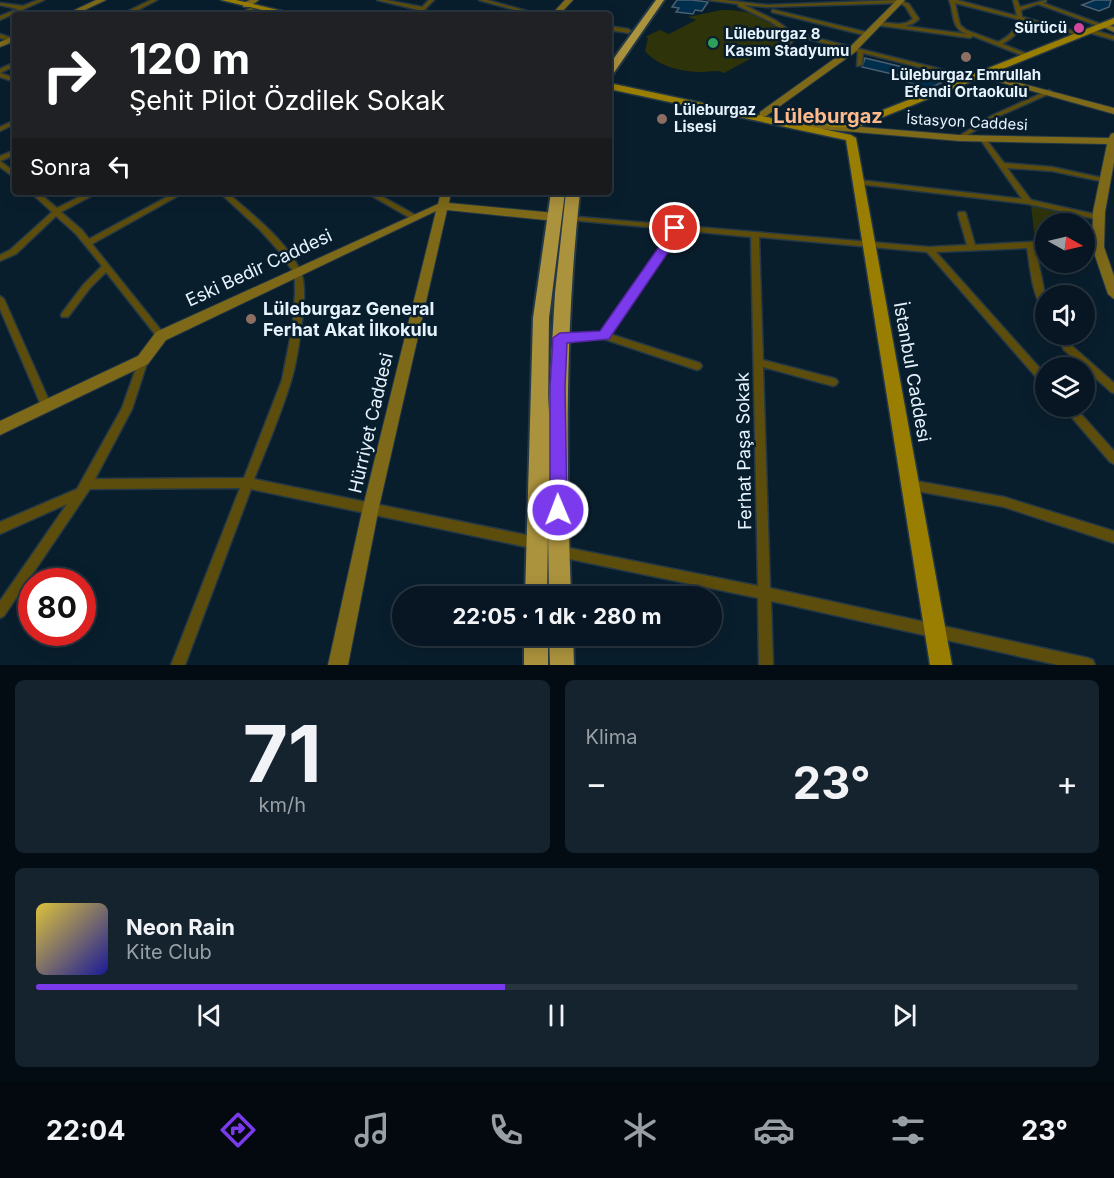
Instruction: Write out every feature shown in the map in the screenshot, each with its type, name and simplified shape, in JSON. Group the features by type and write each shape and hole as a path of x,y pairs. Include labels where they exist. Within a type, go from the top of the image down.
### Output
{"highway":[{"path":"612,61 628,31 650,0"},
{"path":"612,62 660,0"},
{"path":"558,195 562,217 557,387 560,586"},
{"path":"536,586 542,318 562,217 572,195"},
{"path":"536,646 537,665"},
{"path":"561,646 562,665"}],"main road":[{"path":"74,12 100,0"},
{"path":"245,9 255,0"},
{"path":"558,12 569,0"},
{"path":"222,1 262,12"},
{"path":"761,116 857,50 867,34 899,1"},
{"path":"245,9 270,12"},
{"path":"761,116 854,125 1085,32 1109,25"},
{"path":"612,72 614,79 629,88"},
{"path":"981,74 1077,99 1089,103 1092,107 1114,111 1108,133 1113,138 1100,218 1098,247 1114,294"},
{"name":"İstasyon Caddesi","path":"612,85 800,125 983,139 1113,138"},
{"path":"612,91 629,88"},
{"name":"İstanbul Caddesi","path":"800,125 850,136 871,245 942,665"},
{"name":"Eski Bedir Caddesi","path":"0,428 143,360 161,336 415,217 444,199 562,217"},
{"name":"Hürriyet Caddesi","path":"338,665 371,507 444,199"},
{"path":"1100,218 1114,223"}],"street":[{"path":"14,12 42,0"},
{"path":"128,12 155,0"},
{"path":"379,0 420,12 432,0"},
{"path":"481,0 527,12"},
{"path":"710,0 740,5 781,6 886,1 899,1 907,5 916,19 908,25 891,26"},
{"path":"767,17 787,0"},
{"path":"959,35 952,0 1114,38"},
{"path":"998,44 1016,32 1021,16 1015,0"},
{"path":"1018,9 1046,0"},
{"path":"0,3 23,8"},
{"path":"1039,3 1109,25"},
{"path":"740,5 767,17 795,34 970,78"},
{"path":"132,10 140,12"},
{"path":"774,11 867,34"},
{"path":"878,24 976,37 1026,56"},
{"path":"958,26 976,37"},
{"path":"612,28 628,31"},
{"path":"781,51 795,34"},
{"path":"857,50 859,65"},
{"path":"959,138 995,116 1049,92"},
{"path":"983,139 1029,201"},
{"path":"0,161 12,173 0,178"},
{"path":"1001,165 1108,174"},
{"path":"859,182 1029,201 1100,218"},
{"path":"37,195 88,242 161,336"},
{"path":"0,258 14,252 56,212 89,195"},
{"path":"88,242 175,195"},
{"path":"178,665 287,380 298,332 297,272 263,230 226,195"},
{"path":"375,195 415,217"},
{"path":"962,214 972,248"},
{"path":"562,217 929,250 1035,245"},
{"path":"604,336 667,245 675,228"},
{"name":"Ferhat Paşa Sokak","path":"755,235 766,665"},
{"path":"1031,245 1038,285"},
{"path":"929,250 1035,370"},
{"path":"65,315 87,286 107,266"},
{"path":"1,302 46,405"},
{"path":"560,338 604,336 697,366"},
{"path":"1066,345 1114,389"},
{"path":"0,612 84,488 127,409 143,360"},
{"path":"758,362 833,382"},
{"path":"1077,417 1114,459"},
{"path":"0,528 84,488 248,483 536,543"},
{"path":"911,485 1004,502 1114,537"},
{"path":"559,552 763,593 1088,665"}],"green space":[{"name":"Lüleburgaz 8 Kasım Stadyumu","path":"722,10 746,12 763,17 777,26 782,32 779,38 785,40 724,73 678,69 656,61 645,51 648,38 645,37 660,30 669,34 696,20 688,17"},
{"path":"1031,205 1063,212 1035,213 1035,240"}],"building":[{"path":"677,0 708,2 702,11 695,10 693,14 676,12 679,8 672,7"},
{"path":"1095,0 1111,0 1109,7 1099,11 1082,5"},
{"path":"865,58 924,72 922,75 941,83 927,89 900,79 901,76 862,67"}],"place":[{"name":"Sürücü","path":"1079,28"},
{"name":"Lüleburgaz 8 Kasım Stadyumu","path":"713,43"},
{"name":"Lüleburgaz Emrullah Efendi Ortaokulu","path":"966,57"},
{"name":"Lüleburgaz Lisesi","path":"662,119"},
{"name":"Lüleburgaz General Ferhat Akat İlkokulu","path":"251,319"}],"district":[{"name":"Lüleburgaz","path":"828,116"}],"route":[{"path":"558,510 557,387 560,338 604,336 667,245 675,228"}]}
